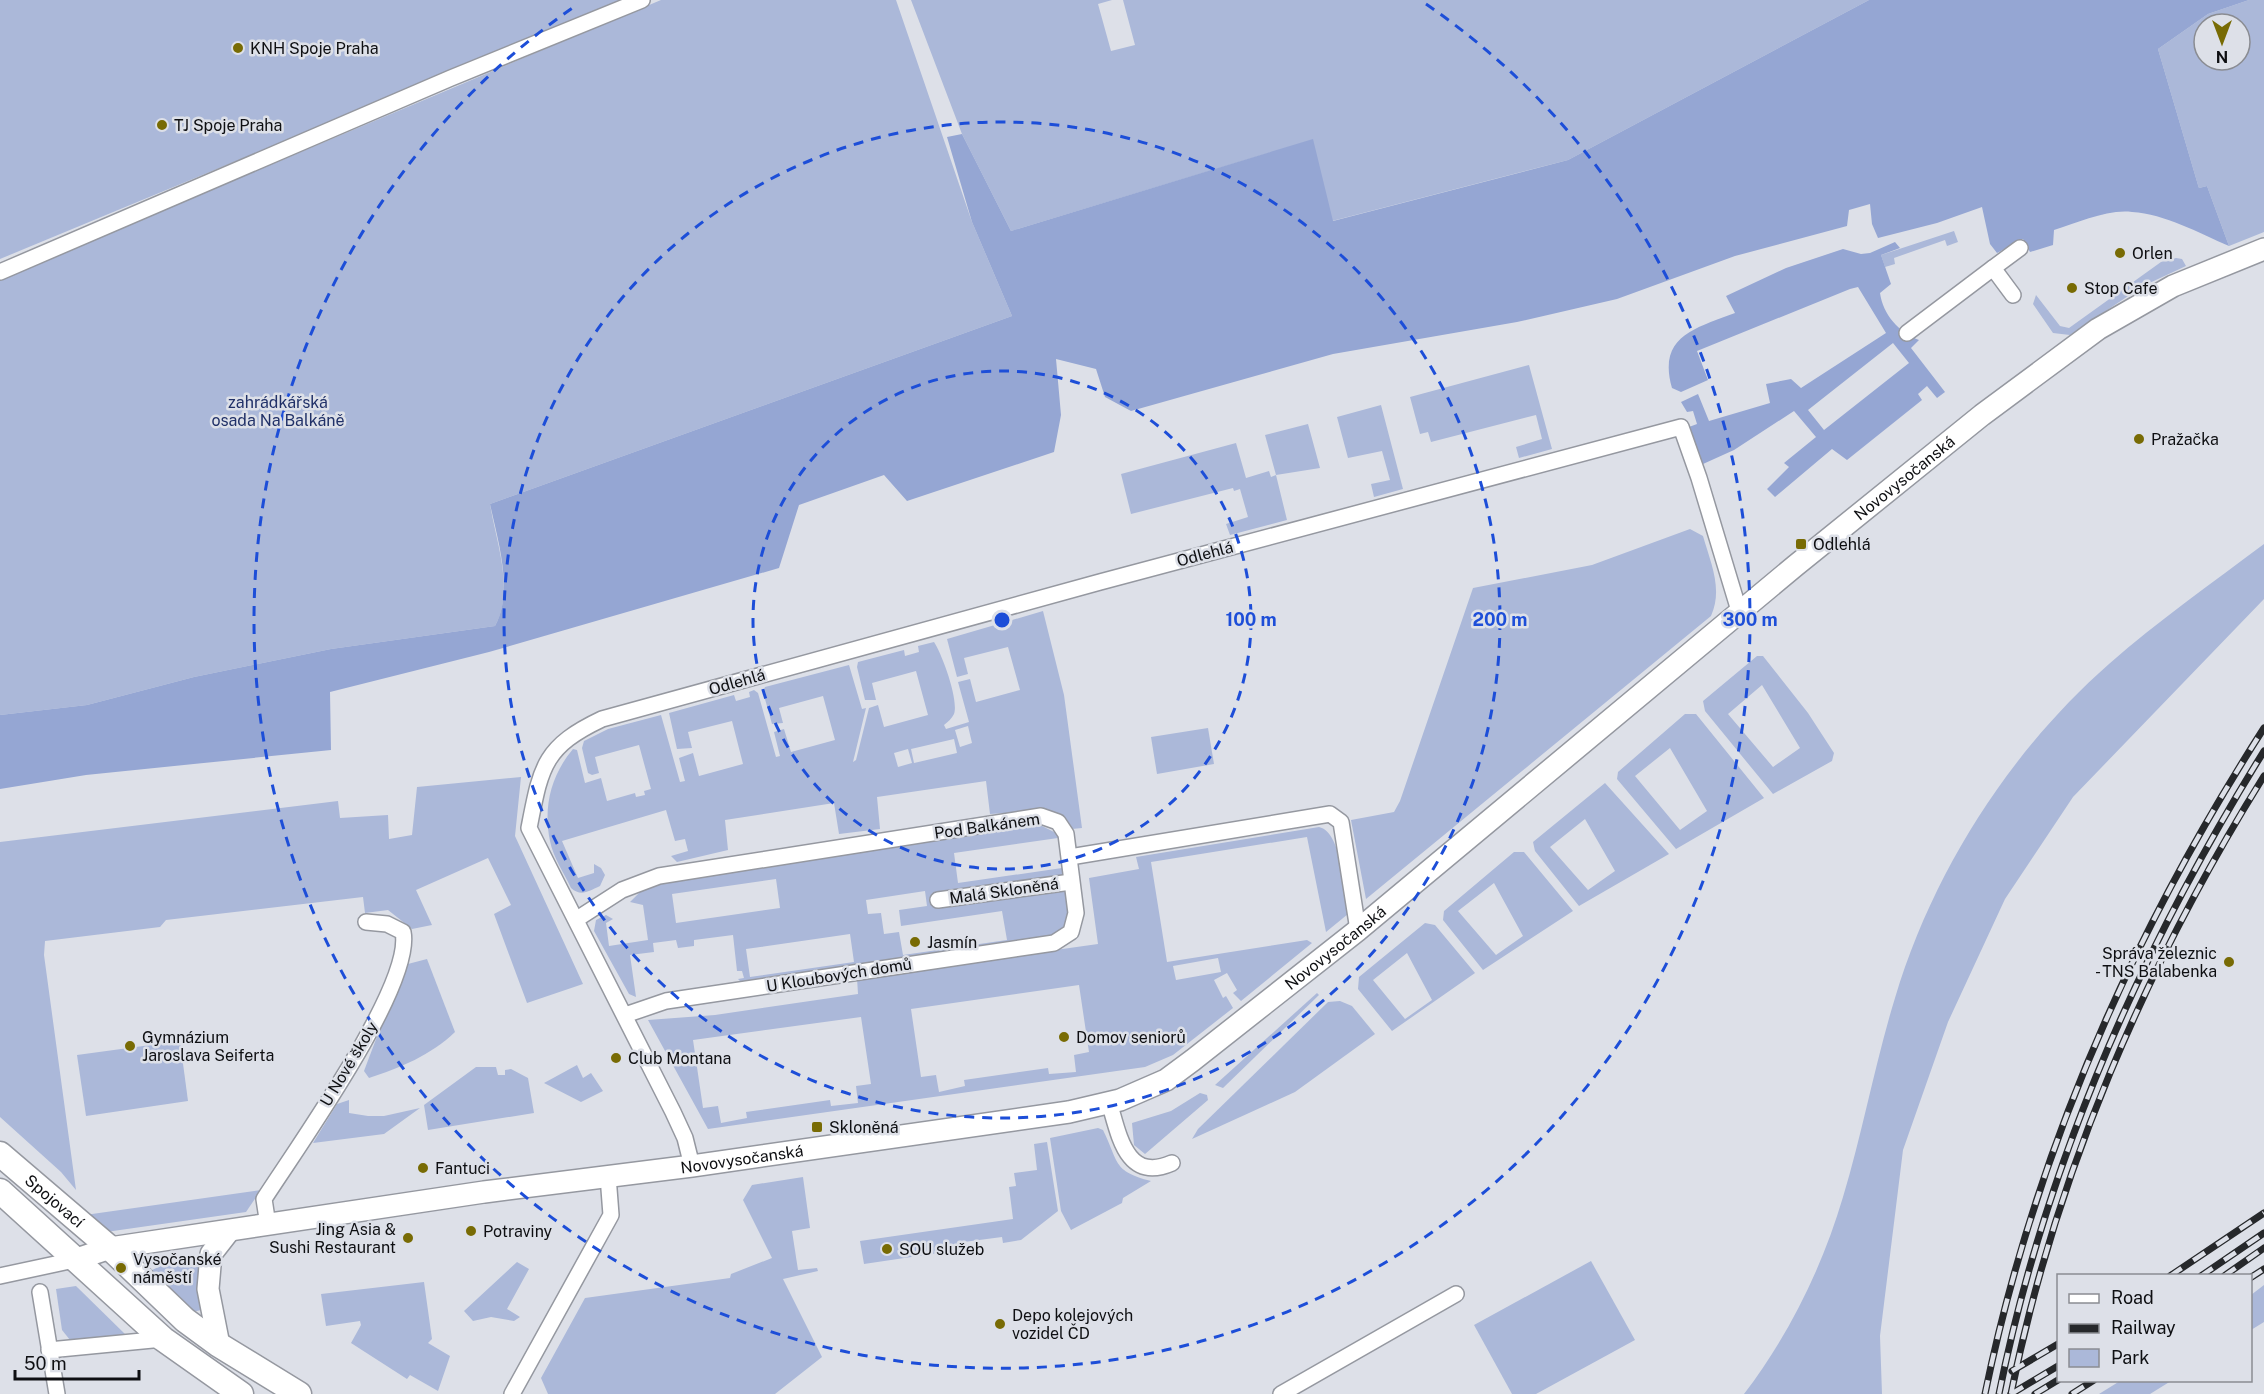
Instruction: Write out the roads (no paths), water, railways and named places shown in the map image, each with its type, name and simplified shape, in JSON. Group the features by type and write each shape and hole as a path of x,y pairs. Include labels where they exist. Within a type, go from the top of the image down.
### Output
{"main road":[{"name":"Novovysočanská","path":"229,1231 484,1192 692,1166 1058,1113 1109,1102 1166,1080 1358,930 1740,614 1794,566 1982,416 2098,329 2173,286 2264,249"},
{"name":"Spojovací","path":"0,1154 110,1248"},
{"name":"Spojovací","path":"0,1191 74,1260"},
{"path":"229,1231 110,1248 74,1260 163,1339 242,1394"},
{"path":"219,1345 208,1289 211,1254 229,1231"},
{"path":"110,1248 185,1320 219,1345 299,1394"}],"street":[{"path":"0,272 451,78 642,0"},
{"path":"1907,333 2020,248"},
{"path":"1993,268 2013,295"},
{"name":"Odlehlá","path":"577,919 551,875 529,828 539,780 550,754 575,732 602,719 1114,578 1681,427 1699,478 1740,614"},
{"path":"1070,857 1330,814 1341,822 1358,930"},
{"name":"Pod Balkánem","path":"577,919 622,890 659,876 690,869 855,846 1041,816 1063,827 1070,857"},
{"name":"U Kloubových domů","path":"626,1015 666,1001 1054,943 1071,932 1076,913 1070,857"},
{"name":"Malá Skloněná","path":"938,900 1071,882"},
{"path":"577,919 685,1138 692,1166"},
{"name":"U Nové školy","path":"268,1225 264,1199 337,1088 391,991 405,949 403,932 387,924 366,922"},
{"path":"1109,1102 1121,1139 1137,1165 1152,1168 1172,1163"},
{"path":"518,1392 611,1215 608,1176"},
{"path":"0,1276 74,1260"},
{"path":"40,1292 57,1394"},
{"path":"1281,1394 1456,1294"},
{"path":"50,1350 163,1339"}],"railway":[{"path":"1985,1394 2006,1305 2031,1218 2060,1132 2094,1048 2131,966 2172,885 2216,805 2264,728"},
{"path":"1999,1394 2019,1309 2043,1225 2071,1142 2103,1061 2138,981 2177,903 2264,751"},
{"path":"2011,1394 2052,1232 2079,1152 2110,1074 2181,922 2264,776"},
{"path":"2173,1274 2264,1213"},
{"path":"2204,1274 2264,1233"},
{"path":"2227,1274 2264,1248"},
{"path":"2252,1277 2264,1269"},
{"path":"2012,1371 2057,1345"},
{"path":"2011,1394 2057,1367"},
{"path":"2035,1394 2057,1381"},
{"path":"2072,1394 2091,1382"}],"place":[{"name":"KNH Spoje Praha","path":"238,48"},
{"name":"TJ Spoje Praha","path":"162,125"},
{"name":"Orlen","path":"2120,253"},
{"name":"Stop Cafe","path":"2072,288"},
{"name":"Pražačka","path":"2139,439"},
{"name":"Odlehlá","path":"1801,544"},
{"name":"Jasmín","path":"915,942"},
{"name":"Správa železnic - TNS Balabenka","path":"2229,962"},
{"name":"Domov seniorů","path":"1064,1037"},
{"name":"Gymnázium Jaroslava Seiferta","path":"130,1046"},
{"name":"Club Montana","path":"616,1058"},
{"name":"Skloněná","path":"817,1127"},
{"name":"Fantuci","path":"423,1168"},
{"name":"Potraviny","path":"471,1231"},
{"name":"Jing Asia & Sushi Restaurant","path":"408,1238"},
{"name":"SOU služeb","path":"887,1249"},
{"name":"Vysočanské náměstí","path":"121,1268"},
{"name":"Depo kolejových vozidel ČD","path":"1000,1324"}],"park label":[{"name":"zahrádkářská osada Na Balkáně","path":"278,411"}]}
